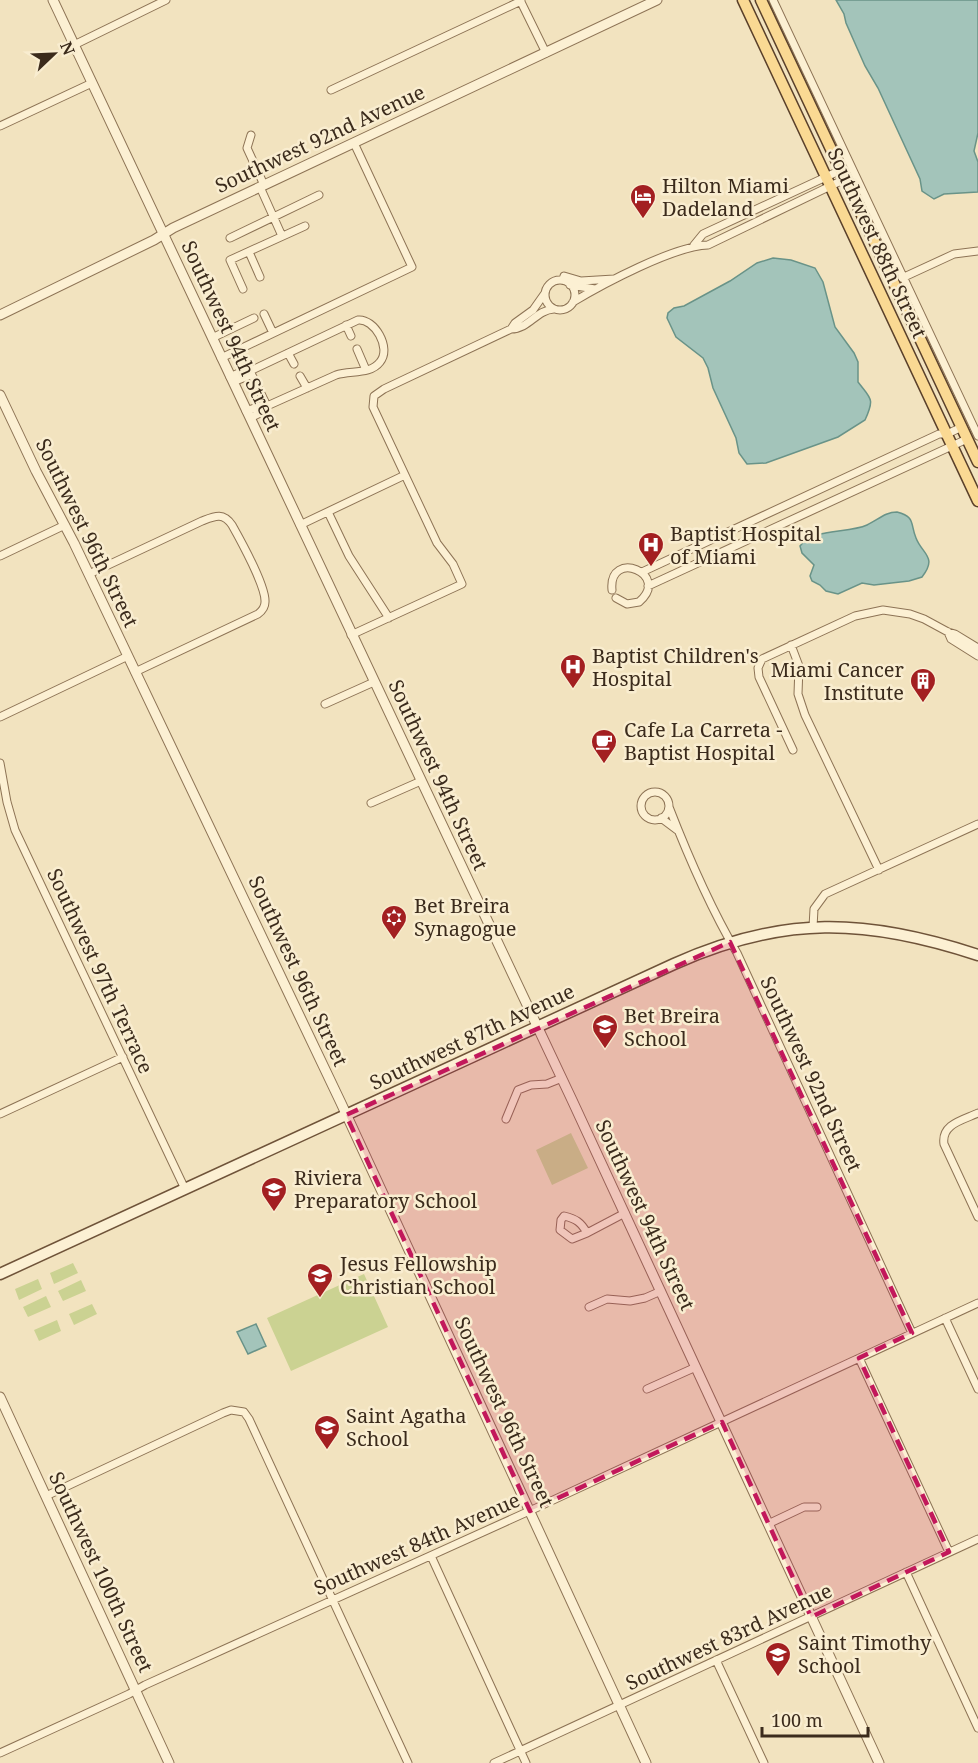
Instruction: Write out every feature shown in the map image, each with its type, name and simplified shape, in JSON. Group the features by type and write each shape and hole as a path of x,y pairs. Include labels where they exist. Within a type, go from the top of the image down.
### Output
{"main road":[{"name":"Southwest 88th Street","path":"743,0 978,501"},
{"name":"Southwest 88th Street","path":"761,0 843,175 899,280 962,428 973,438 978,462"},
{"path":"884,302 889,288 899,280"},
{"name":"Southwest 87th Avenue","path":"0,1274 674,963 730,942 773,932 813,927 855,928 895,932 923,938 978,955"}],"street":[{"name":"Southwest 94th Street","path":"52,0 562,1078 879,1763"},
{"path":"74,45 166,0"},
{"name":"Southwest 92nd Avenue","path":"0,315 164,235 173,228 657,0"},
{"name":"Southwest 88th Street","path":"773,0 973,438"},
{"path":"331,90 521,1 546,53"},
{"path":"0,126 92,83"},
{"path":"251,135 247,148 282,236"},
{"path":"221,358 412,267 354,142"},
{"path":"694,245 704,234 843,175"},
{"path":"351,635 462,584 453,564 437,543 373,407 372,400 380,391 522,327 543,311 564,309 595,289 616,279 694,245 708,245 828,182"},
{"path":"230,237 319,195"},
{"path":"243,289 230,260 306,226"},
{"path":"899,280 954,254 978,251"},
{"path":"249,252 260,277"},
{"path":"564,276 581,281 616,279"},
{"path":"511,330 533,310 548,286 554,282 561,281 570,285 595,289"},
{"path":"570,285 574,295 573,302"},
{"path":"545,293 547,303 554,309"},
{"path":"264,314 273,333"},
{"path":"212,338 254,318"},
{"path":"231,379 248,376 250,371 358,320 370,322 378,334 383,347 382,358 378,364 366,370 345,371 267,406 262,412 248,415"},
{"path":"346,325 351,336"},
{"path":"357,350 366,370"},
{"path":"288,352 294,364"},
{"path":"250,371 267,406"},
{"path":"300,376 307,388"},
{"name":"Southwest 96th Street","path":"0,395 89,574 346,1115 646,1763"},
{"path":"642,572 930,438 962,428"},
{"path":"648,586 973,438"},
{"path":"300,525 405,475"},
{"path":"328,512 351,560 382,605 388,618"},
{"path":"89,574 219,515 226,518 235,530 262,586 265,597 264,606 258,614 135,672"},
{"path":"0,556 65,525"},
{"path":"612,590 613,579 620,570 632,567 646,576 648,586 644,598 639,602 627,604 616,598"},
{"path":"793,750 759,677 758,668 762,659 855,616 883,610 916,616 955,634 978,648"},
{"path":"948,632 951,639 978,656"},
{"path":"791,645 799,666 798,694 805,715 879,870"},
{"path":"0,717 128,656"},
{"path":"325,704 374,682"},
{"name":"Southwest 97th Terrace","path":"0,763 15,830 185,1189"},
{"path":"371,803 421,781"},
{"path":"659,792 666,798 669,807 661,818 653,819 645,815 641,807 643,799 649,793 659,792"},
{"name":"Southwest 92nd Street","path":"669,807 677,830 912,1333"},
{"name":"Southwest 92nd Street","path":"661,818 677,830"},
{"path":"813,927 814,909 822,897 978,824"},
{"path":"0,1114 123,1057"},
{"path":"506,1119 518,1090 531,1085 548,1084 562,1078"},
{"path":"978,1113 950,1126 944,1133 944,1144 978,1217"},
{"path":"587,1233 625,1213"},
{"path":"590,1307 607,1299 618,1298 630,1302 661,1291"},
{"name":"Southwest 84th Avenue","path":"0,1753 978,1303"},
{"path":"945,1318 978,1389"},
{"path":"860,1358 949,1552"},
{"path":"647,1389 696,1367"},
{"name":"Southwest 100th Street","path":"0,1397 169,1763"},
{"path":"46,1496 223,1413 240,1410 249,1419 408,1763"},
{"path":"768,1524 804,1507 817,1507"},
{"name":"Southwest 83rd Avenue","path":"494,1763 978,1539"},
{"path":"431,1556 526,1763"},
{"path":"906,1572 978,1728"},
{"path":"716,1660 764,1763"}],"highlighted area":[{"path":"730,942 912,1333 859,1358 949,1552 811,1617 722,1422 530,1511 346,1115"}],"green space":[{"path":"571,1133 588,1168 552,1185 536,1150"},
{"path":"73,1263 78,1273 54,1284 50,1273"},
{"path":"364,1274 388,1327 291,1371 267,1318"},
{"path":"38,1279 42,1289 19,1300 15,1289"},
{"path":"81,1280 86,1291 63,1301 58,1291"},
{"path":"46,1296 51,1307 28,1317 23,1307"},
{"path":"92,1304 97,1314 74,1325 69,1314"},
{"path":"57,1320 61,1331 39,1341 34,1330"}],"water":[{"path":"836,0 978,0 978,133 974,151 978,162 978,192 944,194 934,199 922,191 920,179"},
{"path":"773,258 791,260 815,268 823,282 835,327 854,353 858,362 858,382 869,396 871,403 865,420 838,437 766,463 747,464 739,453 736,438 713,388 703,358 676,337 667,318 668,313 674,308 684,306 730,281 757,263"},
{"path":"897,512 910,519 916,538 929,560 927,570 922,577 909,581 874,585 862,583 838,594 826,591 812,581 810,576 814,565 802,553 800,546 806,540 823,533 859,528 885,515"},
{"path":"256,1324 266,1346 248,1354 237,1332"}],"place":[{"name":"Hilton Miami Dadeland","path":"643,220"},
{"name":"Baptist Hospital of Miami","path":"651,568"},
{"name":"Baptist Children's Hospital","path":"573,690"},
{"name":"Miami Cancer Institute","path":"923,704"},
{"name":"Cafe La Carreta - Baptist Hospital","path":"604,765"},
{"name":"Bet Breira Synagogue","path":"394,941"},
{"name":"Bet Breira School","path":"605,1050"},
{"name":"Riviera Preparatory School","path":"274,1213"},
{"name":"Jesus Fellowship Christian School","path":"320,1299"},
{"name":"Saint Agatha School","path":"327,1451"},
{"name":"Saint Timothy School","path":"778,1678"}]}
